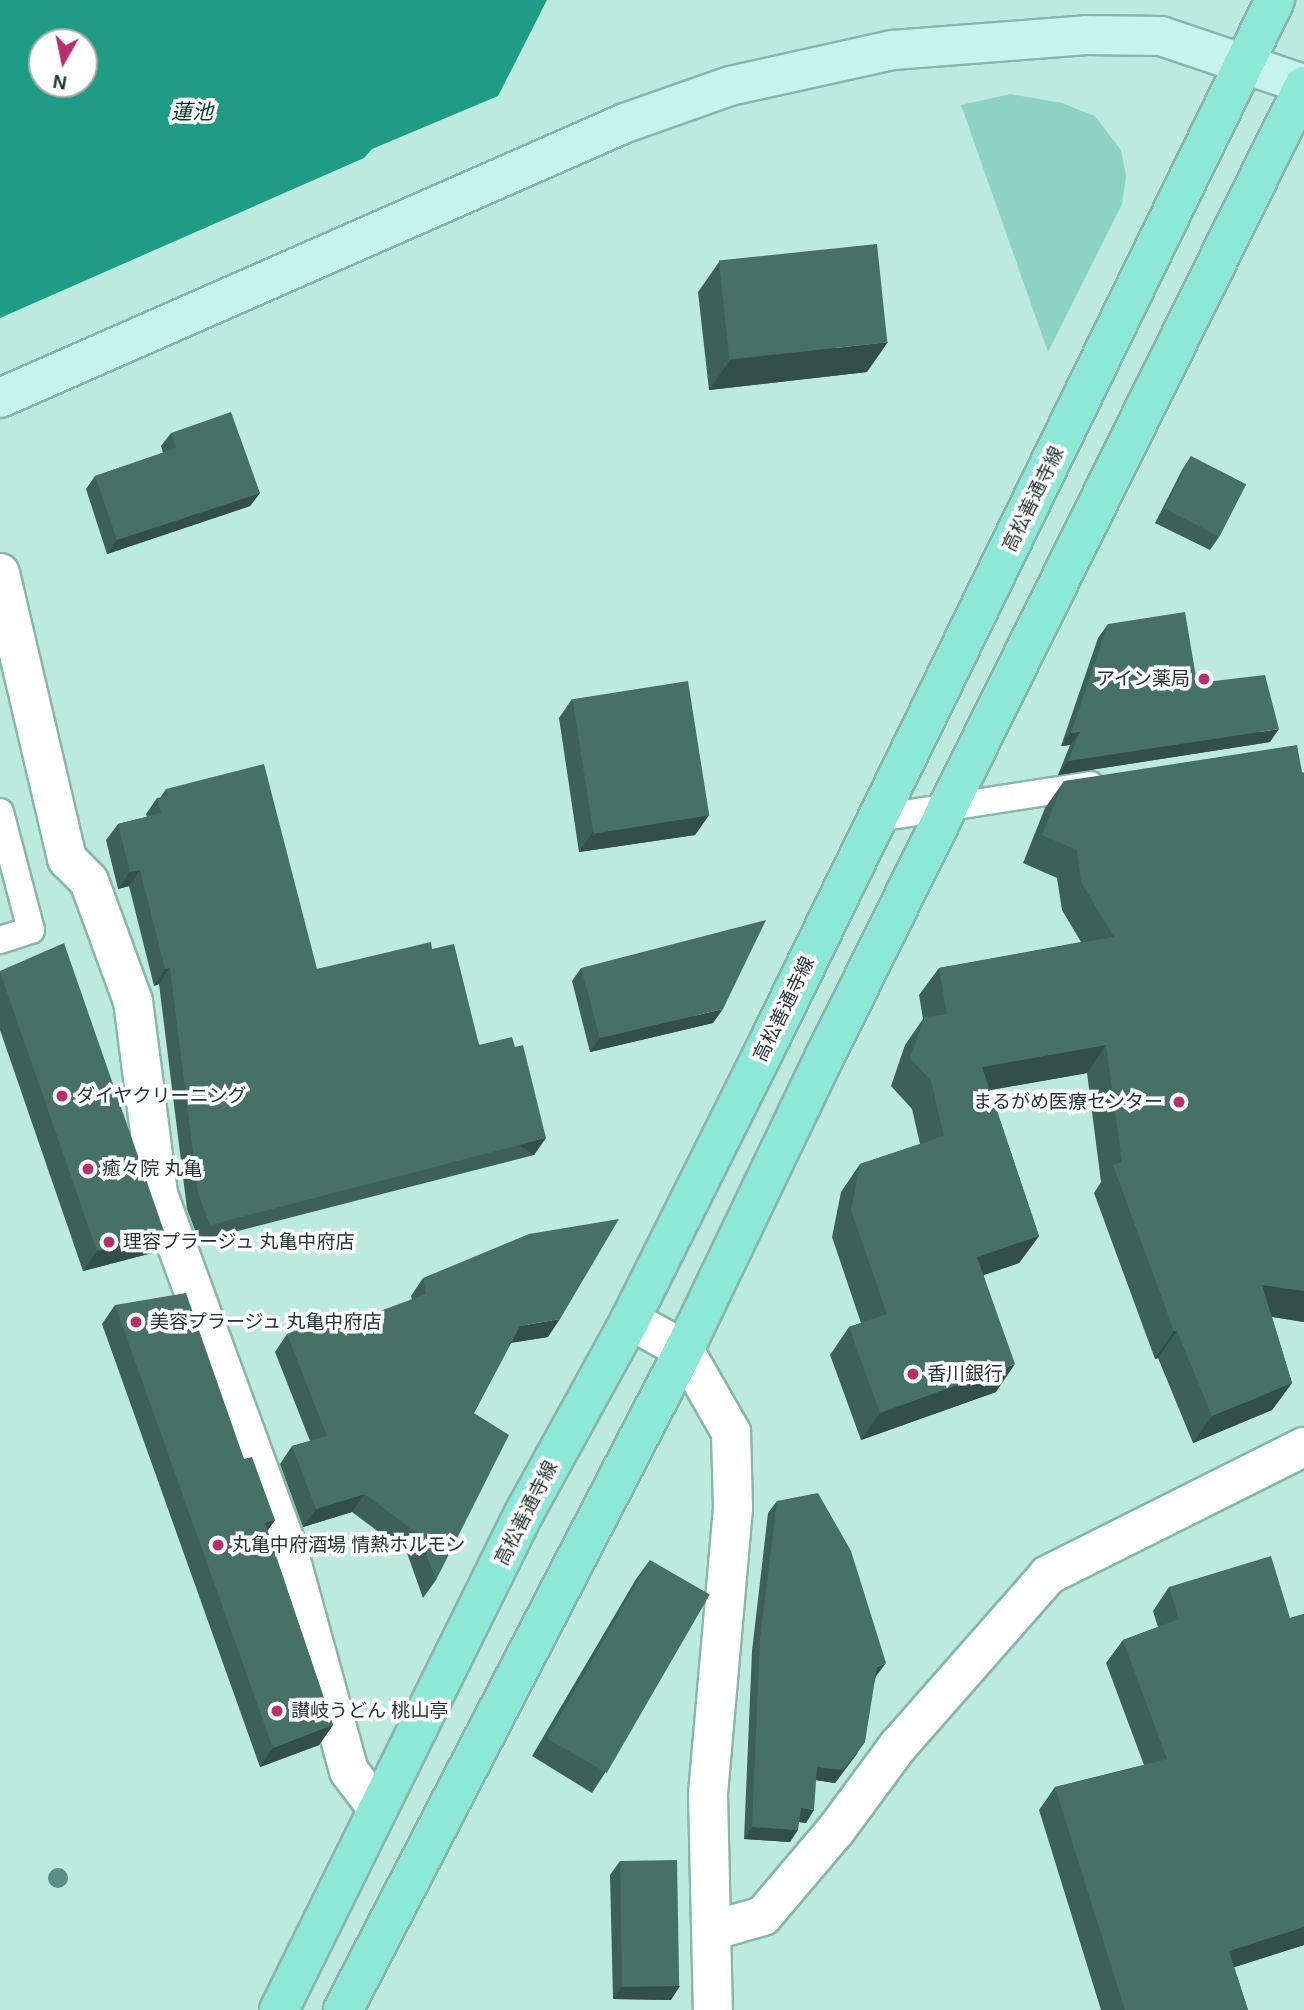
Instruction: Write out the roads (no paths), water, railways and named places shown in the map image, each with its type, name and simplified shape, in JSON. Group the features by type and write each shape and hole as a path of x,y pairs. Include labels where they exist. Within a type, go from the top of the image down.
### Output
{"main road":[{"name":"高松善通寺線","path":"279,2010 523,1515 629,1321 878,818 1275,0"},
{"path":"343,2010 684,1350 1304,85"}],"street":[{"path":"0,398 625,123 730,86 893,50 1086,34 1161,36 1245,62 1304,85"},
{"path":"0,573 67,859 89,881 133,1002 158,1194 287,1546 349,1772 377,1808"},
{"path":"629,1321 684,1350 731,1432 733,1508 708,1795 713,2010"},
{"path":"711,1931 763,1916 836,1830 898,1746 1048,1575 1304,1447"}],"lane":[{"path":"878,818 1118,781"},
{"path":"0,812 31,930 0,940"}],"water":[{"name":"蓮池","path":"0,0 547,0 498,96 372,149 364,158 0,318"}],"place":[{"name":"アイン薬局","path":"1204,679"},
{"name":"ダイヤクリーニング","path":"62,1096"},
{"name":"まるがめ医療センター","path":"1179,1102"},
{"name":"癒々院 丸亀","path":"88,1169"},
{"name":"理容プラージュ 丸亀中府店","path":"109,1242"},
{"name":"美容プラージュ 丸亀中府店","path":"136,1322"},
{"name":"香川銀行","path":"913,1374"},
{"name":"丸亀中府酒場 情熱ホルモン","path":"218,1545"},
{"name":"讃岐うどん 桃山亭","path":"277,1711"}]}
